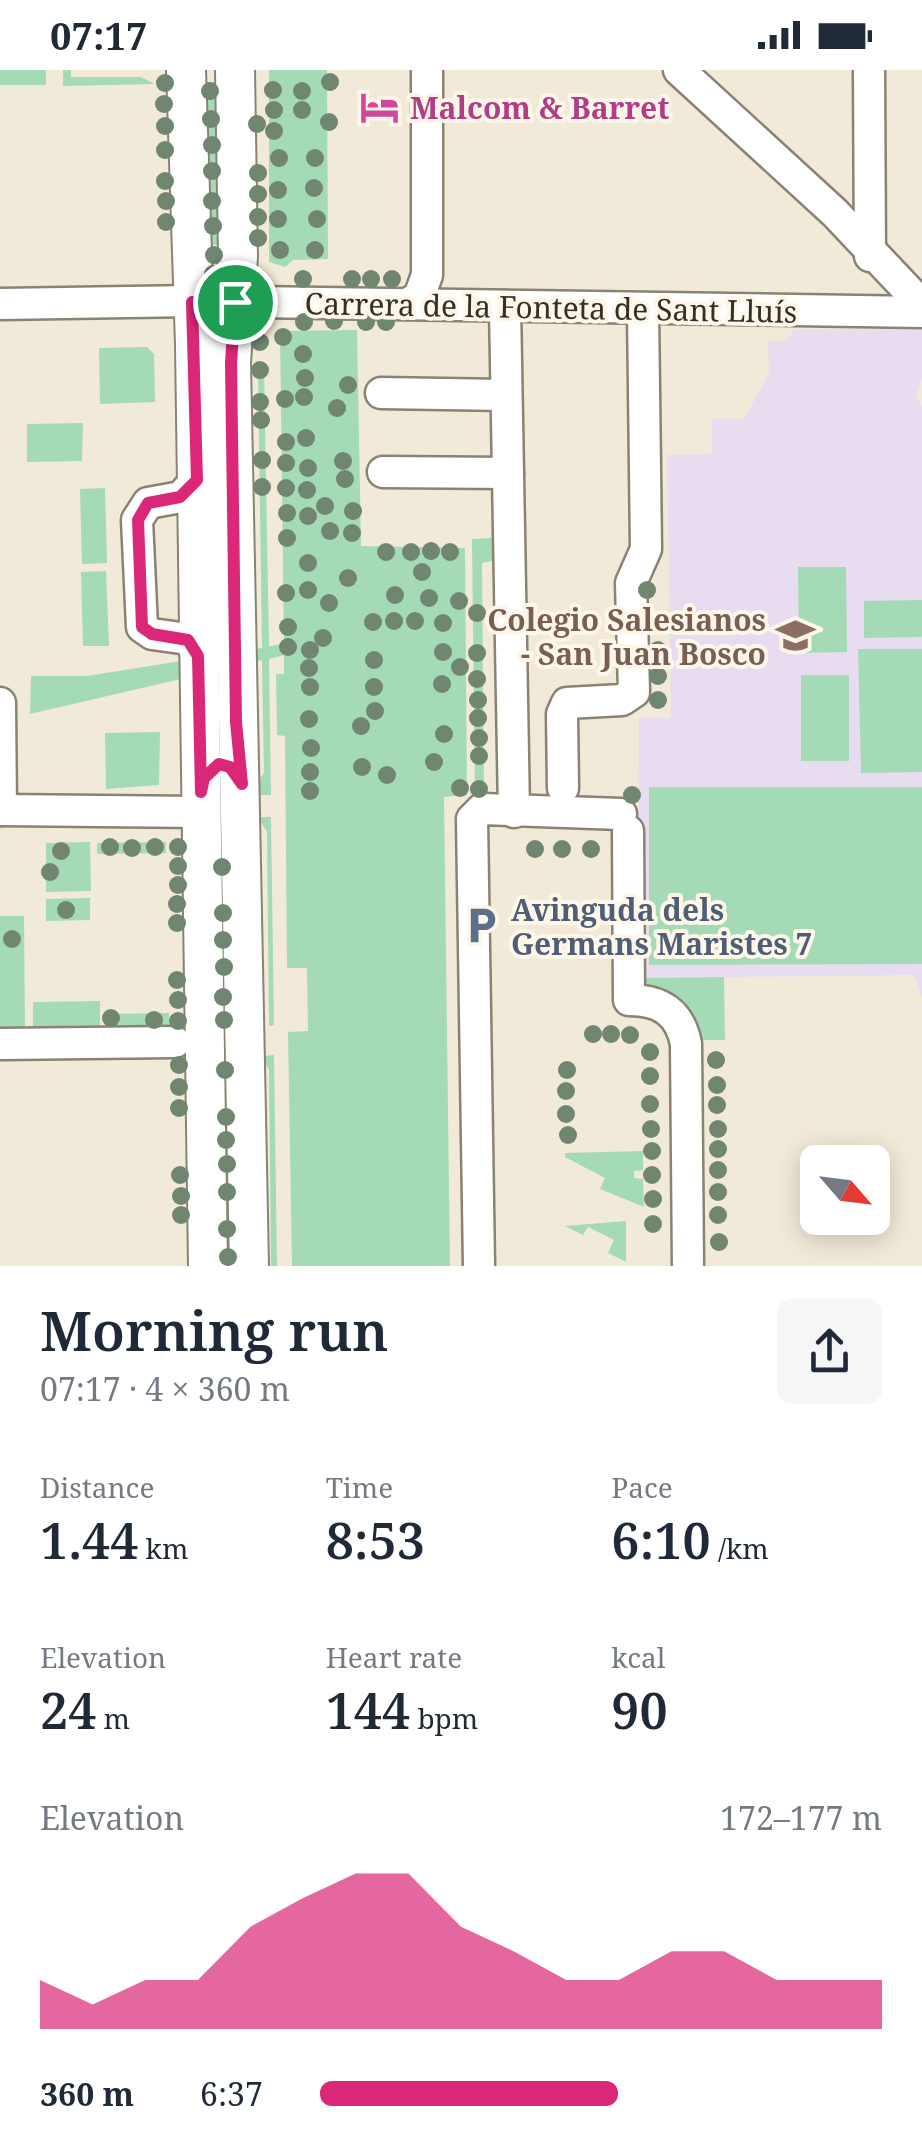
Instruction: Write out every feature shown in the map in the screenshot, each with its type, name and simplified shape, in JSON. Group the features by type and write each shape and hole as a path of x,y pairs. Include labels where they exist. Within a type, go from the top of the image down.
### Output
{"main road":[{"path":"186,70 197,480 208,1266"},
{"path":"235,70 232,443 242,784 248,1266"},
{"path":"201,802 204,778 219,764 230,767 242,784"}],"street":[{"path":"407,304 420,297 427,275 427,70"},
{"path":"679,70 835,213 922,309"},
{"path":"869,70 870,256"},
{"name":"Carrera de la Fonteta de Sant Lluís","path":"0,304 235,302 643,310 922,309"},
{"path":"505,306 514,812"},
{"path":"563,788 562,714 567,703 622,700 634,692 630,583 646,548 643,310"},
{"path":"381,393 506,394"},
{"path":"383,472 508,473"},
{"path":"197,480 180,497 148,503 138,520 142,627 152,634 188,640 198,656"},
{"path":"0,703 1,810 201,802"},
{"path":"478,1266 472,819 476,811 625,823 629,1000 652,1001 673,1013 686,1044 688,1266"},
{"path":"0,1044 175,1042"}],"shaded area":[{"name":"Colegio Salesianos - San Juan Bosco","path":"794,329 922,330 922,378 916,396 922,407 922,998 914,975 637,978 639,718 671,718 667,455 712,454 712,419 744,419 769,373 768,341 787,341"}],"green space":[{"path":"0,70 46,70 46,85 0,85"},
{"path":"63,70 71,70 71,77 141,77 154,84 63,86"},
{"path":"269,70 327,70 328,259 293,260 285,267 269,262"},
{"path":"204,82 218,82 222,245 208,245"},
{"path":"357,330 361,546 465,548 467,795 444,797 450,1266 292,1266 288,1032 308,1031 307,968 287,968 285,736 277,735 276,674 284,674 284,655 269,659 271,795 258,795 257,782 264,773 262,660 30,714 31,676 87,676 262,648 258,368 264,368 269,646 284,644 280,331"},
{"path":"147,347 154,354 155,402 100,404 99,348"},
{"path":"83,423 82,461 27,462 27,424"},
{"path":"105,488 107,563 82,564 80,489"},
{"path":"492,538 492,561 482,563 484,795 475,795 472,539"},
{"path":"798,567 846,567 847,652 799,653"},
{"path":"106,571 109,646 83,646 81,572"},
{"path":"922,600 922,637 864,638 864,601"},
{"path":"858,649 922,649 922,772 861,773"},
{"path":"801,675 849,675 849,761 801,761"},
{"path":"160,732 159,785 106,789 105,733"},
{"path":"649,787 922,787 922,964 649,965"},
{"path":"258,817 271,817 274,1025 269,1026 267,832"},
{"path":"90,842 91,891 46,892 46,843"},
{"path":"166,842 166,853 97,854 97,843"},
{"path":"90,898 90,920 46,921 46,899"},
{"path":"0,916 24,916 25,1029 0,1029"},
{"path":"724,977 725,1040 693,1040 637,991 637,978"},
{"path":"100,1001 100,1028 33,1029 33,1002"},
{"path":"169,1013 169,1027 105,1027 105,1014"},
{"path":"274,1055 277,1266 271,1266 269,1069 261,1061 262,1056"},
{"path":"643,1151 643,1170 634,1171 634,1178 643,1179 644,1207 600,1189 605,1178 565,1157 565,1153"},
{"path":"626,1221 626,1262 608,1253 614,1240 588,1227 583,1235 565,1226"}],"place":[{"name":"Malcom & Barret","path":"380,107"},
{"name":"Colegio Salesianos - San Juan Bosco","path":"796,636"},
{"name":"Avinguda dels Germans Maristes 7","path":"481,926"}],"route":[{"path":"192,302 235,302 231,363 236,722 242,784 230,767 219,764 204,778 201,792 198,656 194,645 181,636 152,634 142,627 138,520 148,503 187,494 197,480 192,302"}]}
